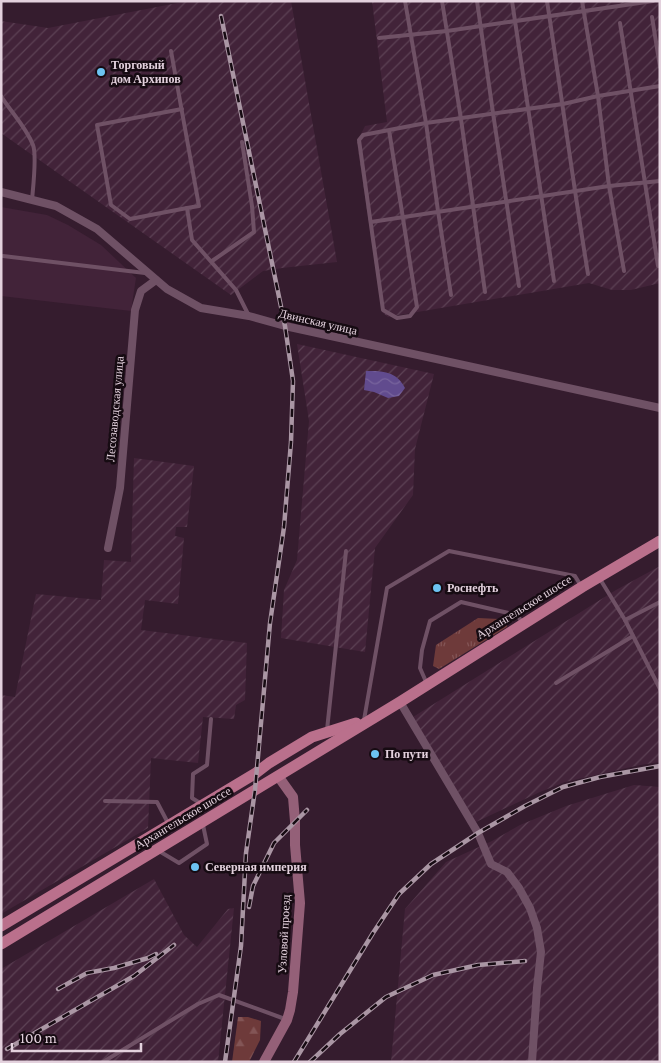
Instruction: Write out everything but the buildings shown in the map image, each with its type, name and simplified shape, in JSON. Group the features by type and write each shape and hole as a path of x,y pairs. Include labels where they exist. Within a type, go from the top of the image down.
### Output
{"main road":[{"name":"Архангельское шоссе","path":"1,944 400,702 598,577 660,541"},
{"name":"Архангельское шоссе","path":"1,926 312,737 378,715"},
{"path":"323,733 326,746"},
{"path":"269,763 278,776"},
{"path":"198,807 202,822"},
{"path":"149,836 157,850"}],"street":[{"name":"Двинская улица","path":"1,192 56,206 97,229 167,289 202,308 249,316 285,326 660,408"},
{"name":"Лесозаводская улица","path":"108,548 120,488 135,310 141,291 156,280"},
{"path":"400,702 478,833 491,864 507,872 530,908 542,952 532,1062"},
{"name":"Узловой проезд","path":"264,1062 287,1020 290,1010 300,903 295,845 296,821 292,797 278,776"}],"lane":[{"path":"405,1 426,123 451,295"},
{"path":"442,1 461,119 485,292"},
{"path":"477,1 519,286"},
{"path":"512,1 554,281"},
{"path":"547,1 574,192 588,274"},
{"path":"582,1 598,96 609,186 624,271"},
{"path":"379,38 447,31 550,16 584,11 617,3 651,1"},
{"path":"652,18 660,66"},
{"path":"620,23 658,266"},
{"path":"171,51 182,109 199,206 130,219 111,205 97,126 182,109"},
{"path":"389,130 417,307 410,316 397,318 384,310 359,140 363,135 389,130 426,123 563,104 660,86"},
{"path":"1,96 25,130 34,147 32,200"},
{"path":"212,261 254,232 242,142"},
{"path":"371,222 609,186 660,181"},
{"path":"187,208 192,240 236,290 249,316"},
{"path":"4,256 148,273"},
{"path":"364,720 387,588 449,551 575,576 582,587"},
{"path":"323,733 346,552"},
{"path":"598,577 625,620 660,689"},
{"path":"427,685 420,668 422,650 430,620 461,602 517,615 524,624"},
{"path":"625,620 660,602"},
{"path":"556,683 633,636"},
{"path":"198,807 192,798 193,774 207,765 211,719"},
{"path":"106,800 157,802 168,823"},
{"path":"157,850 178,863 208,844 202,822"},
{"path":"103,1062 198,1004 219,995 287,1020"}],"shaded area":[{"path":"188,1 291,1 337,262 263,271 231,295 1,133 1,21 48,28"},
{"path":"372,1 660,1 660,283 631,290 612,290 589,283 388,317 382,312 357,142 365,126 387,122"},
{"path":"1,207 47,215 101,245 136,278 131,311 1,296"},
{"path":"297,344 434,374 415,449 413,495 375,548 365,652 281,638 284,590 297,560 309,421"},
{"path":"134,458 194,466 187,527 176,527 175,536 184,538 178,604 145,600 141,630 247,643 245,700 236,705 234,719 203,717 198,763 151,758 148,828 1,914 1,695 15,697 36,594 101,600 104,560 131,562"},
{"path":"660,566 660,762 565,782 476,822 413,717 616,590"},
{"path":"634,785 660,787 660,1062 391,1062 405,909 446,862 492,841 520,825 566,806"},
{"path":"154,879 184,935 197,947 228,909 234,908 218,1062 1,1062 1,969"}],"green space":[{"path":"478,618 499,619 507,622 507,627 439,669 433,666 436,645"},
{"path":"238,1017 248,1017 261,1021 260,1040 249,1062 232,1062"}],"water":[{"path":"366,371 383,372 393,375 398,378 405,388 399,396 388,398 364,390"}],"railway":[{"path":"221,16 285,326 293,381 291,442 284,527 270,623 255,790 246,853 241,946 225,1062"},
{"path":"294,1062 399,894 431,864 478,833 563,787 600,777 660,766"},
{"path":"249,907 253,886 274,843 307,810"},
{"path":"7,1049 134,976 174,945"},
{"path":"58,989 87,973 114,968 156,954"},
{"path":"310,1062 340,1034 386,997 433,975 478,965 525,961"}],"place":[{"name":"Торговый дом Архипов","path":"101,72"},
{"name":"Роснефть","path":"437,588"},
{"name":"По пути","path":"375,754"},
{"name":"Северная империя","path":"195,867"}]}
